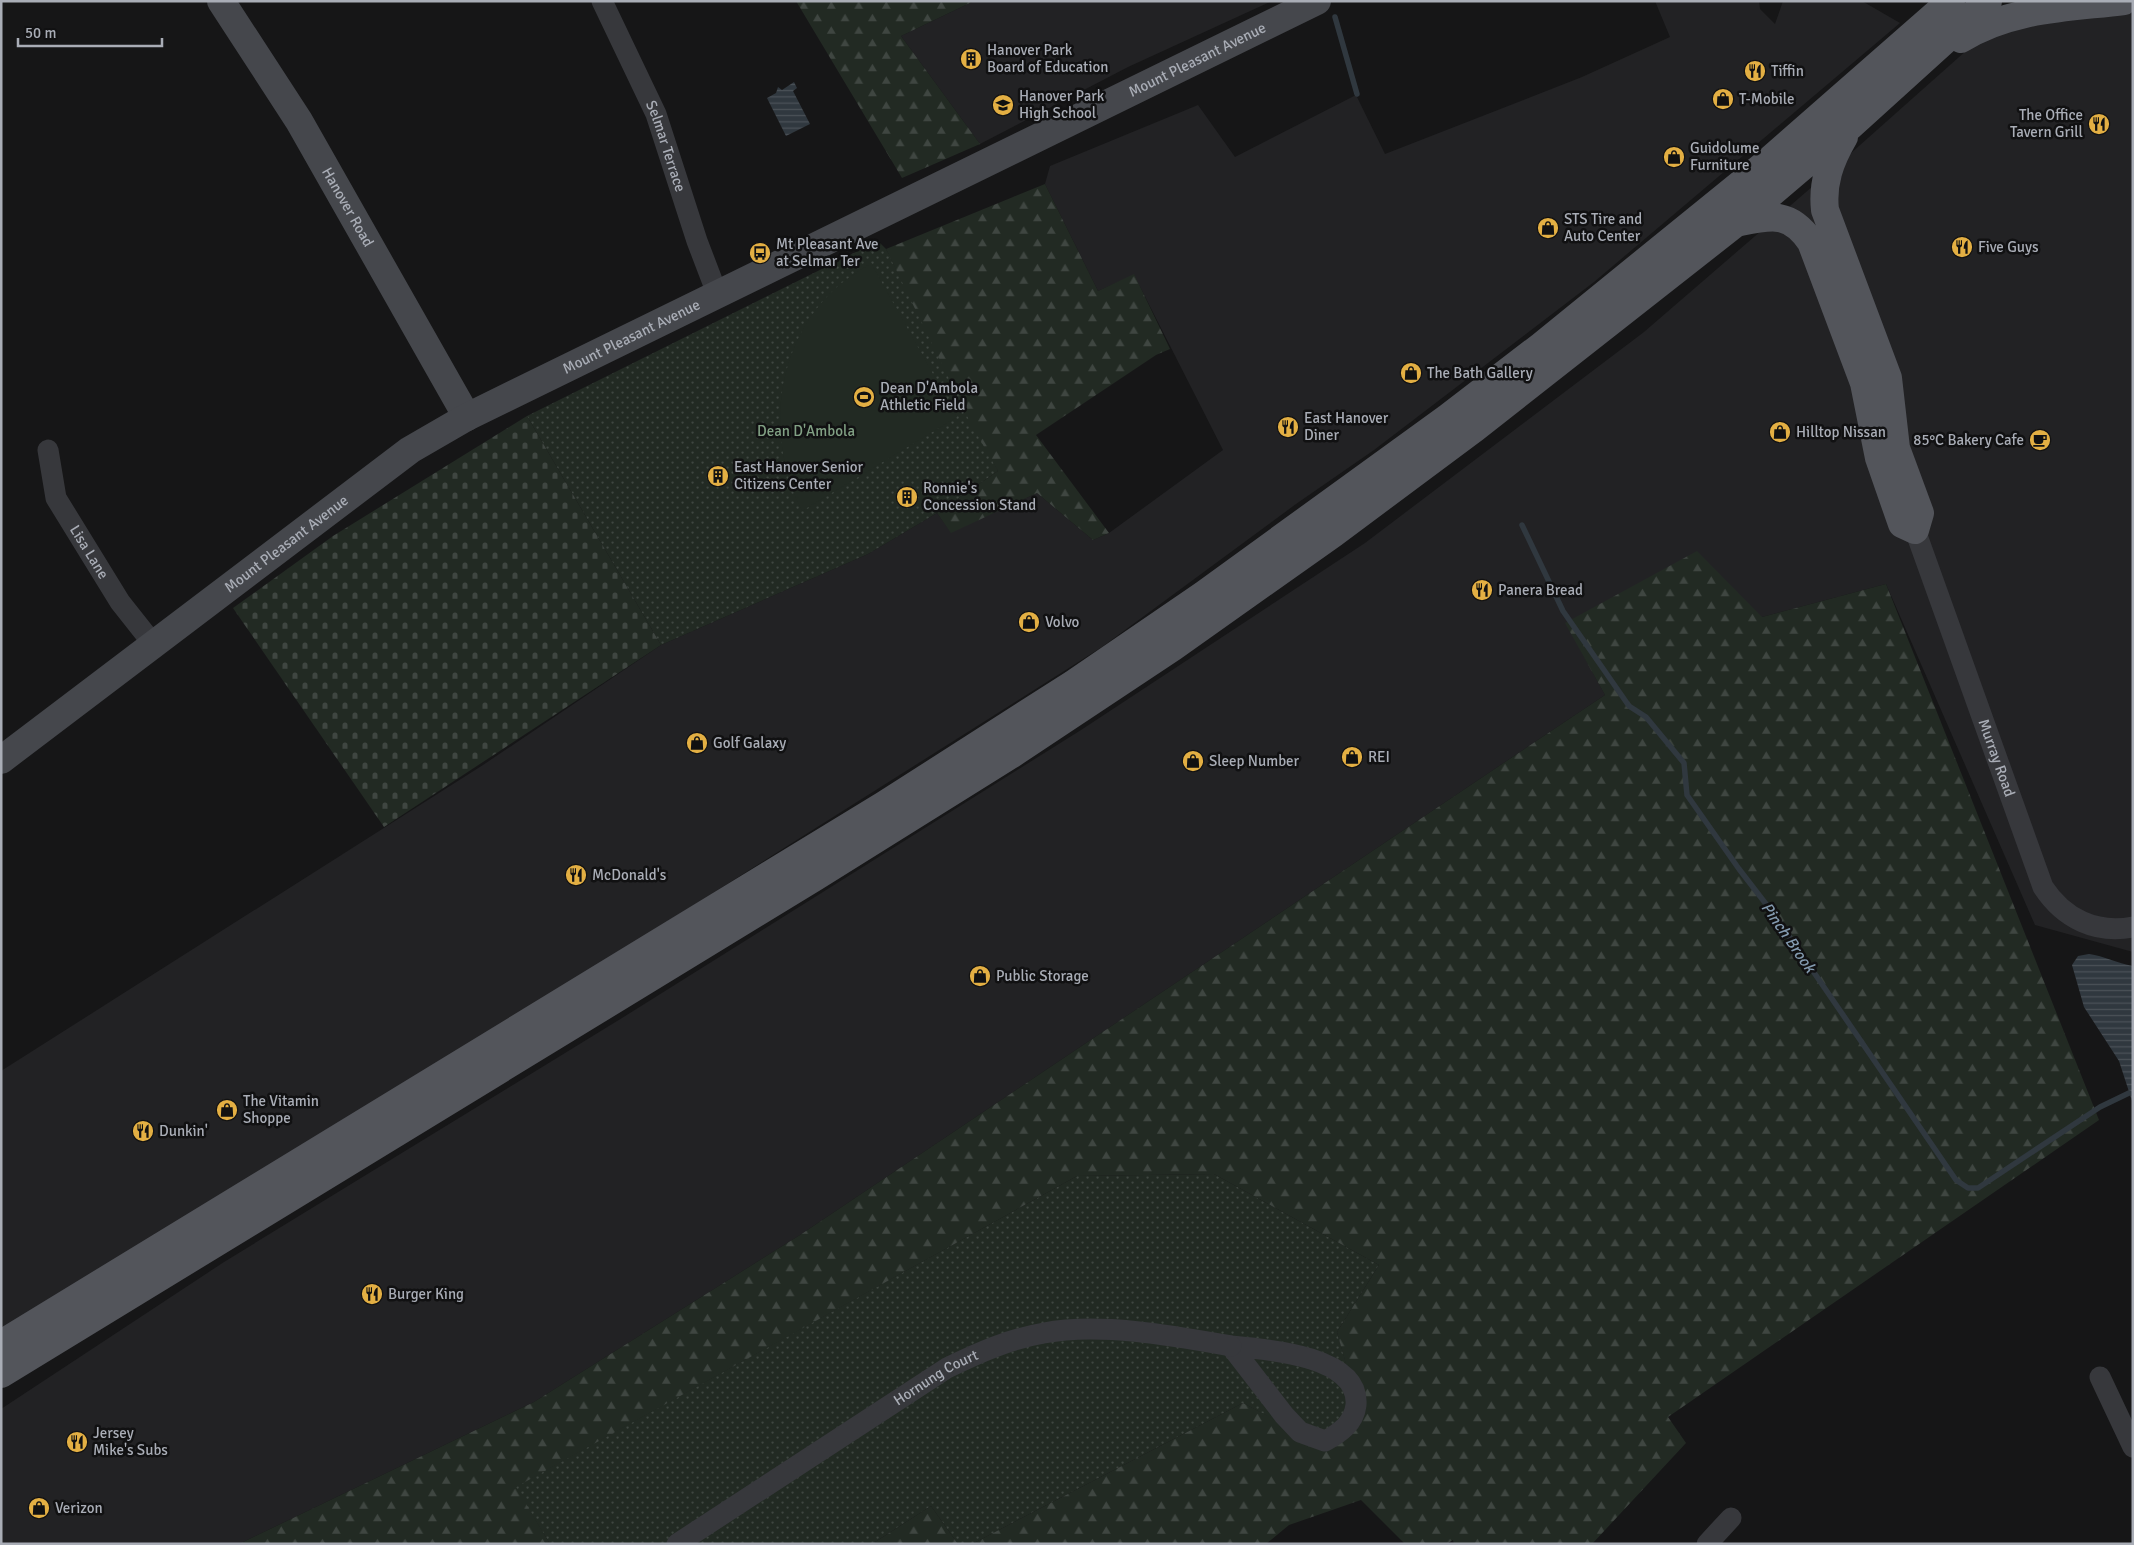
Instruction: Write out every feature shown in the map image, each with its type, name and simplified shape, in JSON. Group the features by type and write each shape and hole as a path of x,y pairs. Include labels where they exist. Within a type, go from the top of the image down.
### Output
{"main road":[{"path":"1,1344 884,805 1073,684 1204,596 1447,418 1541,346 1765,164 1950,1"},
{"path":"1,1374 325,1178 1024,746 1173,647 1482,423 1736,223 1850,126 1988,1"},
{"path":"1912,71 1964,38 2006,17 2124,1"},
{"path":"1736,223 1779,217 1792,221 1802,229 1811,242 1864,383 1879,458 1902,524 1915,530 1921,515 1896,448 1888,378 1824,210 1823,194 1827,171 1850,126"}],"street":[{"name":"Hanover Road","path":"221,1 251,43 299,121 468,418"},
{"name":"Selmar Terrace","path":"602,1 656,114 697,242 718,296"},
{"name":"Mount Pleasant Avenue","path":"1,760 410,450 468,418 1317,1"},
{"name":"Lisa Lane","path":"48,450 56,498 120,602 154,645"},
{"name":"Murray Road","path":"1915,530 2043,887 2050,898 2081,922 2106,929 2133,927"},
{"name":"Hornung Court","path":"677,1544 947,1368 982,1351 1045,1333 1097,1329 1192,1339 1231,1346 1279,1350 1315,1360 1336,1370 1353,1390 1356,1403 1354,1416 1346,1426 1325,1441 1300,1432 1284,1415 1231,1346"},
{"path":"2100,1378 2133,1447"},
{"path":"1707,1544 1731,1518"}],"shaded area":[{"name":"Hanover Park High School","path":"974,1 1272,1 1128,67 980,144 901,36"},
{"path":"1655,1 1759,1 1760,9 1775,24 1783,1 1862,1 1900,23 1594,282 1374,450 1296,504 1102,647 710,895 95,1277 1,1332 1,1071 483,765 661,645 868,554 937,513 951,532 1037,493 1093,540 1109,533 1223,450 1134,275 1098,291 1045,184 1050,166 1198,105 1235,157 1356,95 1385,154 1582,77 1670,37"},
{"path":"2022,1 2133,1 2133,952 2035,925 1886,584 1762,617 1566,623 1605,695 800,1235 534,1402 239,1544 1,1544 1,1409 224,1262 622,1018 1081,730 1365,543 1644,332 1850,154"},
{"path":"794,82 797,88 793,91 810,124 786,136 767,98 776,93 778,87 782,90"},
{"path":"2089,954 2133,966 2133,1104 2119,1061 2084,1007 2072,965 2078,956"}],"green space":[{"path":"796,1 974,1 901,36 980,144 902,178"},
{"path":"1045,184 1098,291 1134,274 1170,349 1156,355 1036,435 1109,533 1093,540 1037,493 951,533 937,513 998,471 971,424 886,249"},
{"name":"Dean D'Ambola","path":"878,241 886,249 998,471 937,513 868,554 661,645 527,416"},
{"name":"Dean D'Ambola Athletic Field","path":"871,263 957,417 802,511 790,483 783,453 780,423 782,393 788,363 800,336 816,310 837,287"},
{"path":"527,416 661,645 384,827 233,608 333,536"},
{"path":"1697,551 1762,617 1886,584 2099,1120 1668,1417 1686,1443 1592,1544 1454,1544 1453,1540 1446,1544 1405,1544 1361,1500 1289,1525 1266,1544 972,1544 1243,1403 1322,1444 1362,1422 1337,1332 1379,1265 1214,1174 1077,1176 516,1487 550,1544 239,1544 534,1402 800,1235 1605,695 1565,623"},
{"path":"1214,1174 1379,1265 1337,1332 1363,1422 1322,1445 1243,1403 972,1544 958,1544 931,1506 872,1544 550,1544 515,1487 1077,1176"},
{"path":"931,1506 958,1544 872,1544"}],"waterway":[{"name":"Pinch Brook","path":"1335,17 1357,94"},
{"name":"Pinch Brook","path":"1522,525 1563,611 1629,706 1646,717 1684,763 1687,795 1739,869 1776,917 1956,1180 1968,1188 1978,1188 2100,1107 2129,1093"}],"place":[{"name":"Hanover Park Board of Education","path":"971,59"},
{"name":"Tiffin","path":"1755,71"},
{"name":"T-Mobile","path":"1723,99"},
{"name":"Hanover Park High School","path":"1003,105"},
{"name":"The Office Tavern Grill","path":"2099,124"},
{"name":"Guidolume Furniture","path":"1674,157"},
{"name":"STS Tire and Auto Center","path":"1548,228"},
{"name":"Five Guys","path":"1962,247"},
{"name":"Mt Pleasant Ave at Selmar Ter","path":"760,253"},
{"name":"The Bath Gallery","path":"1411,373"},
{"name":"Dean D'Ambola Athletic Field","path":"864,397"},
{"name":"East Hanover Diner","path":"1288,427"},
{"name":"Hilltop Nissan","path":"1780,432"},
{"name":"85°C Bakery Cafe","path":"2040,440"},
{"name":"East Hanover Senior Citizens Center","path":"718,476"},
{"name":"Ronnie's Concession Stand","path":"907,497"},
{"name":"Panera Bread","path":"1482,590"},
{"name":"Volvo","path":"1029,622"},
{"name":"Golf Galaxy","path":"697,743"},
{"name":"REI","path":"1352,757"},
{"name":"Sleep Number","path":"1193,761"},
{"name":"McDonald's","path":"576,875"},
{"name":"Public Storage","path":"980,976"},
{"name":"The Vitamin Shoppe","path":"227,1110"},
{"name":"Dunkin'","path":"143,1131"},
{"name":"Burger King","path":"372,1294"},
{"name":"Jersey Mike's Subs","path":"77,1442"},
{"name":"Verizon","path":"39,1508"}]}
